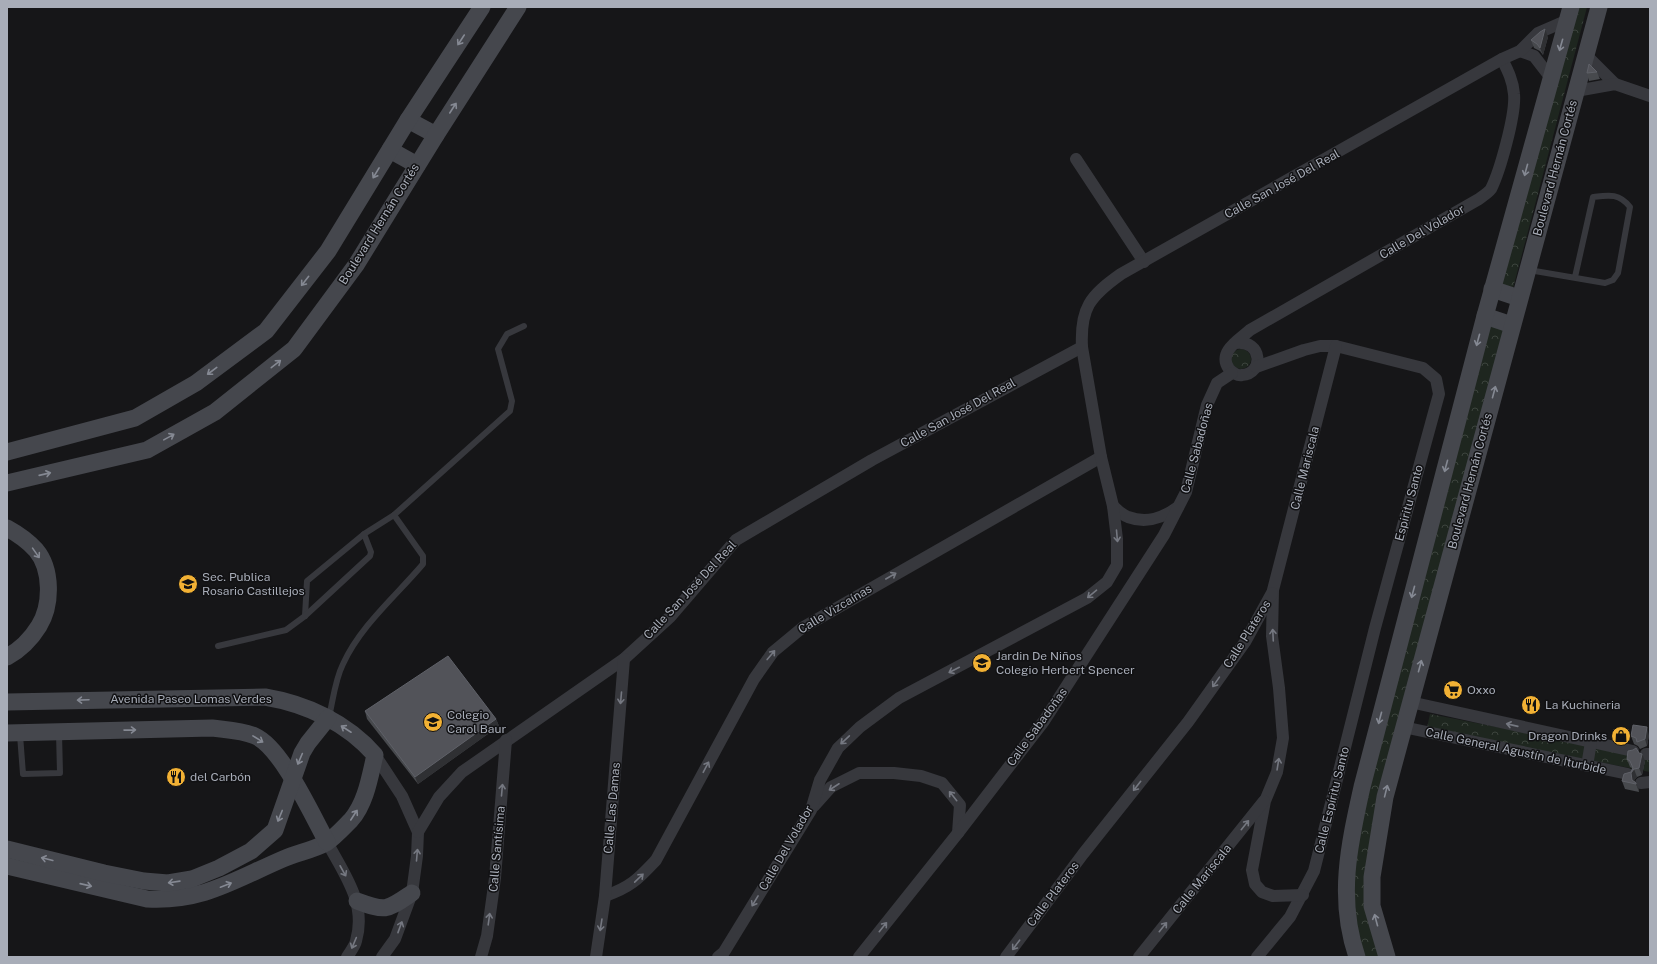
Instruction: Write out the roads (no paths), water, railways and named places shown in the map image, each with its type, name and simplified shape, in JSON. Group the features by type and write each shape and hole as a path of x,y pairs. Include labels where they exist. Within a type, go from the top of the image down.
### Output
{"main road":[{"path":"7,452 135,418 196,383 266,330 328,251 408,120 482,7"},
{"name":"Boulevard Hernán Cortés","path":"7,483 147,450 215,412 294,349 356,265 436,134 518,7"},
{"name":"Boulevard Hernán Cortés","path":"1387,957 1372,906 1372,877 1385,796 1599,7"},
{"path":"1357,957 1353,946 1347,913 1345,882 1350,842 1362,787 1484,316 1569,14"},
{"path":"408,120 436,134"},
{"path":"390,150 417,165"},
{"path":"1492,289 1519,298"},
{"path":"1484,316 1512,325"},
{"path":"7,528 23,537 37,551 46,569 48,588 46,608 40,625 18,651 7,658"},
{"name":"Avenida Paseo Lomas Verdes","path":"7,702 265,697 287,701 309,708 328,718 366,744 375,755"},
{"path":"7,849 104,873 144,881 168,883 192,879 219,868 251,851 275,830 284,809 292,779 302,753 328,718"},
{"path":"13,733 212,728 238,731 256,737 274,751 292,779 327,842"},
{"path":"7,866 147,899 168,900 195,897 228,885 284,858 327,842 352,820 369,783 375,755"},
{"path":"357,901 380,909 390,908 412,893"}],"street":[{"name":"Calle San José Del Real","path":"1101,457 1082,347 1081,329 1087,307 1103,287 1121,274 1502,59 1520,51 1538,33 1569,14"},
{"path":"1520,51 1534,56 1551,78"},
{"path":"1586,55 1615,84 1650,96"},
{"name":"Calle Del Volador","path":"1236,343 1255,327 1479,199 1490,191 1496,177 1512,122 1514,95 1512,79 1502,59"},
{"path":"1576,91 1615,84"},
{"path":"1076,159 1144,262"},
{"path":"1256,367 1258,357 1256,350 1251,345 1243,342 1236,343 1228,348 1225,356 1225,364 1232,373 1242,375 1251,372 1256,367 1304,350 1320,346 1336,346"},
{"name":"Espiritu Santo","path":"1336,346 1424,368 1436,379 1439,394 1375,628"},
{"name":"Calle Mariscala","path":"1273,590 1336,346"},
{"name":"Calle San José Del Real","path":"418,832 438,797 462,772 624,659 670,617 736,540 872,460 1082,347"},
{"name":"Calle Sabadoñas","path":"859,957 1044,722 1160,542 1186,492 1207,406 1217,383 1232,373"},
{"name":"Calle Del Volador","path":"718,957 724,952 811,810 820,780 838,748 860,727 899,698 1087,598 1107,582 1117,565 1117,539 1113,506 1101,457"},
{"name":"Calle Vizcaínas","path":"605,896 622,890 638,880 656,860 754,679 773,652 802,628 1101,457"},
{"path":"1113,506 1127,517 1143,520 1157,520 1169,514 1180,505"},
{"name":"Calle Plateros","path":"1273,590 1272,636 1279,688 1283,738 1277,772 1265,800 1252,870 1255,884 1262,892 1273,896 1303,895"},
{"name":"Calle Plateros","path":"1006,957 1084,854 1188,722 1245,642 1273,590"},
{"name":"Calle Espíritu Santo","path":"1257,957 1290,917 1303,895 1314,871 1375,628"},
{"name":"Calle Las Damas","path":"596,957 605,896 624,659"},
{"name":"Calle General Agustín de Iturbide","path":"1410,702 1614,747 1633,748"},
{"name":"Calle General Agustín de Iturbide","path":"1403,727 1612,771 1627,777"},
{"name":"Calle Santísima","path":"481,957 487,936 495,878 506,740"},
{"path":"1587,766 1591,742"},
{"name":"Avenida Paseo Lomas Verdes","path":"375,755 402,796 418,832 412,893 396,939 382,957"},
{"path":"811,810 831,787 859,773 894,773 921,776 942,783 960,805 958,833"},
{"name":"Calle Mariscala","path":"1139,957 1265,800"},
{"path":"327,842 357,901 360,923 356,942 347,957"}],"lane":[{"path":"1527,270 1605,283 1613,280 1618,273 1630,207 1624,199 1607,195 1593,197 1575,277"},
{"path":"306,616 307,581 364,534 394,514 510,411 512,400 498,349 507,334 524,326"},
{"path":"328,718 338,676 348,654 370,621 423,564 423,556 394,514"},
{"path":"218,646 286,630 306,616 370,556 371,552 364,534"},
{"path":"13,733 23,774 60,773 59,732"}],"place":[{"name":"Sec. Publica Rosario Castillejos","path":"188,584"},
{"name":"Jardin De Niños Colegio Herbert Spencer","path":"982,663"},
{"name":"Oxxo","path":"1453,690"},
{"name":"La Kuchineria","path":"1531,705"},
{"name":"Colegio Carol Baur","path":"433,722"},
{"name":"Dragon Drinks","path":"1621,736"},
{"name":"del Carbón","path":"176,777"}]}
